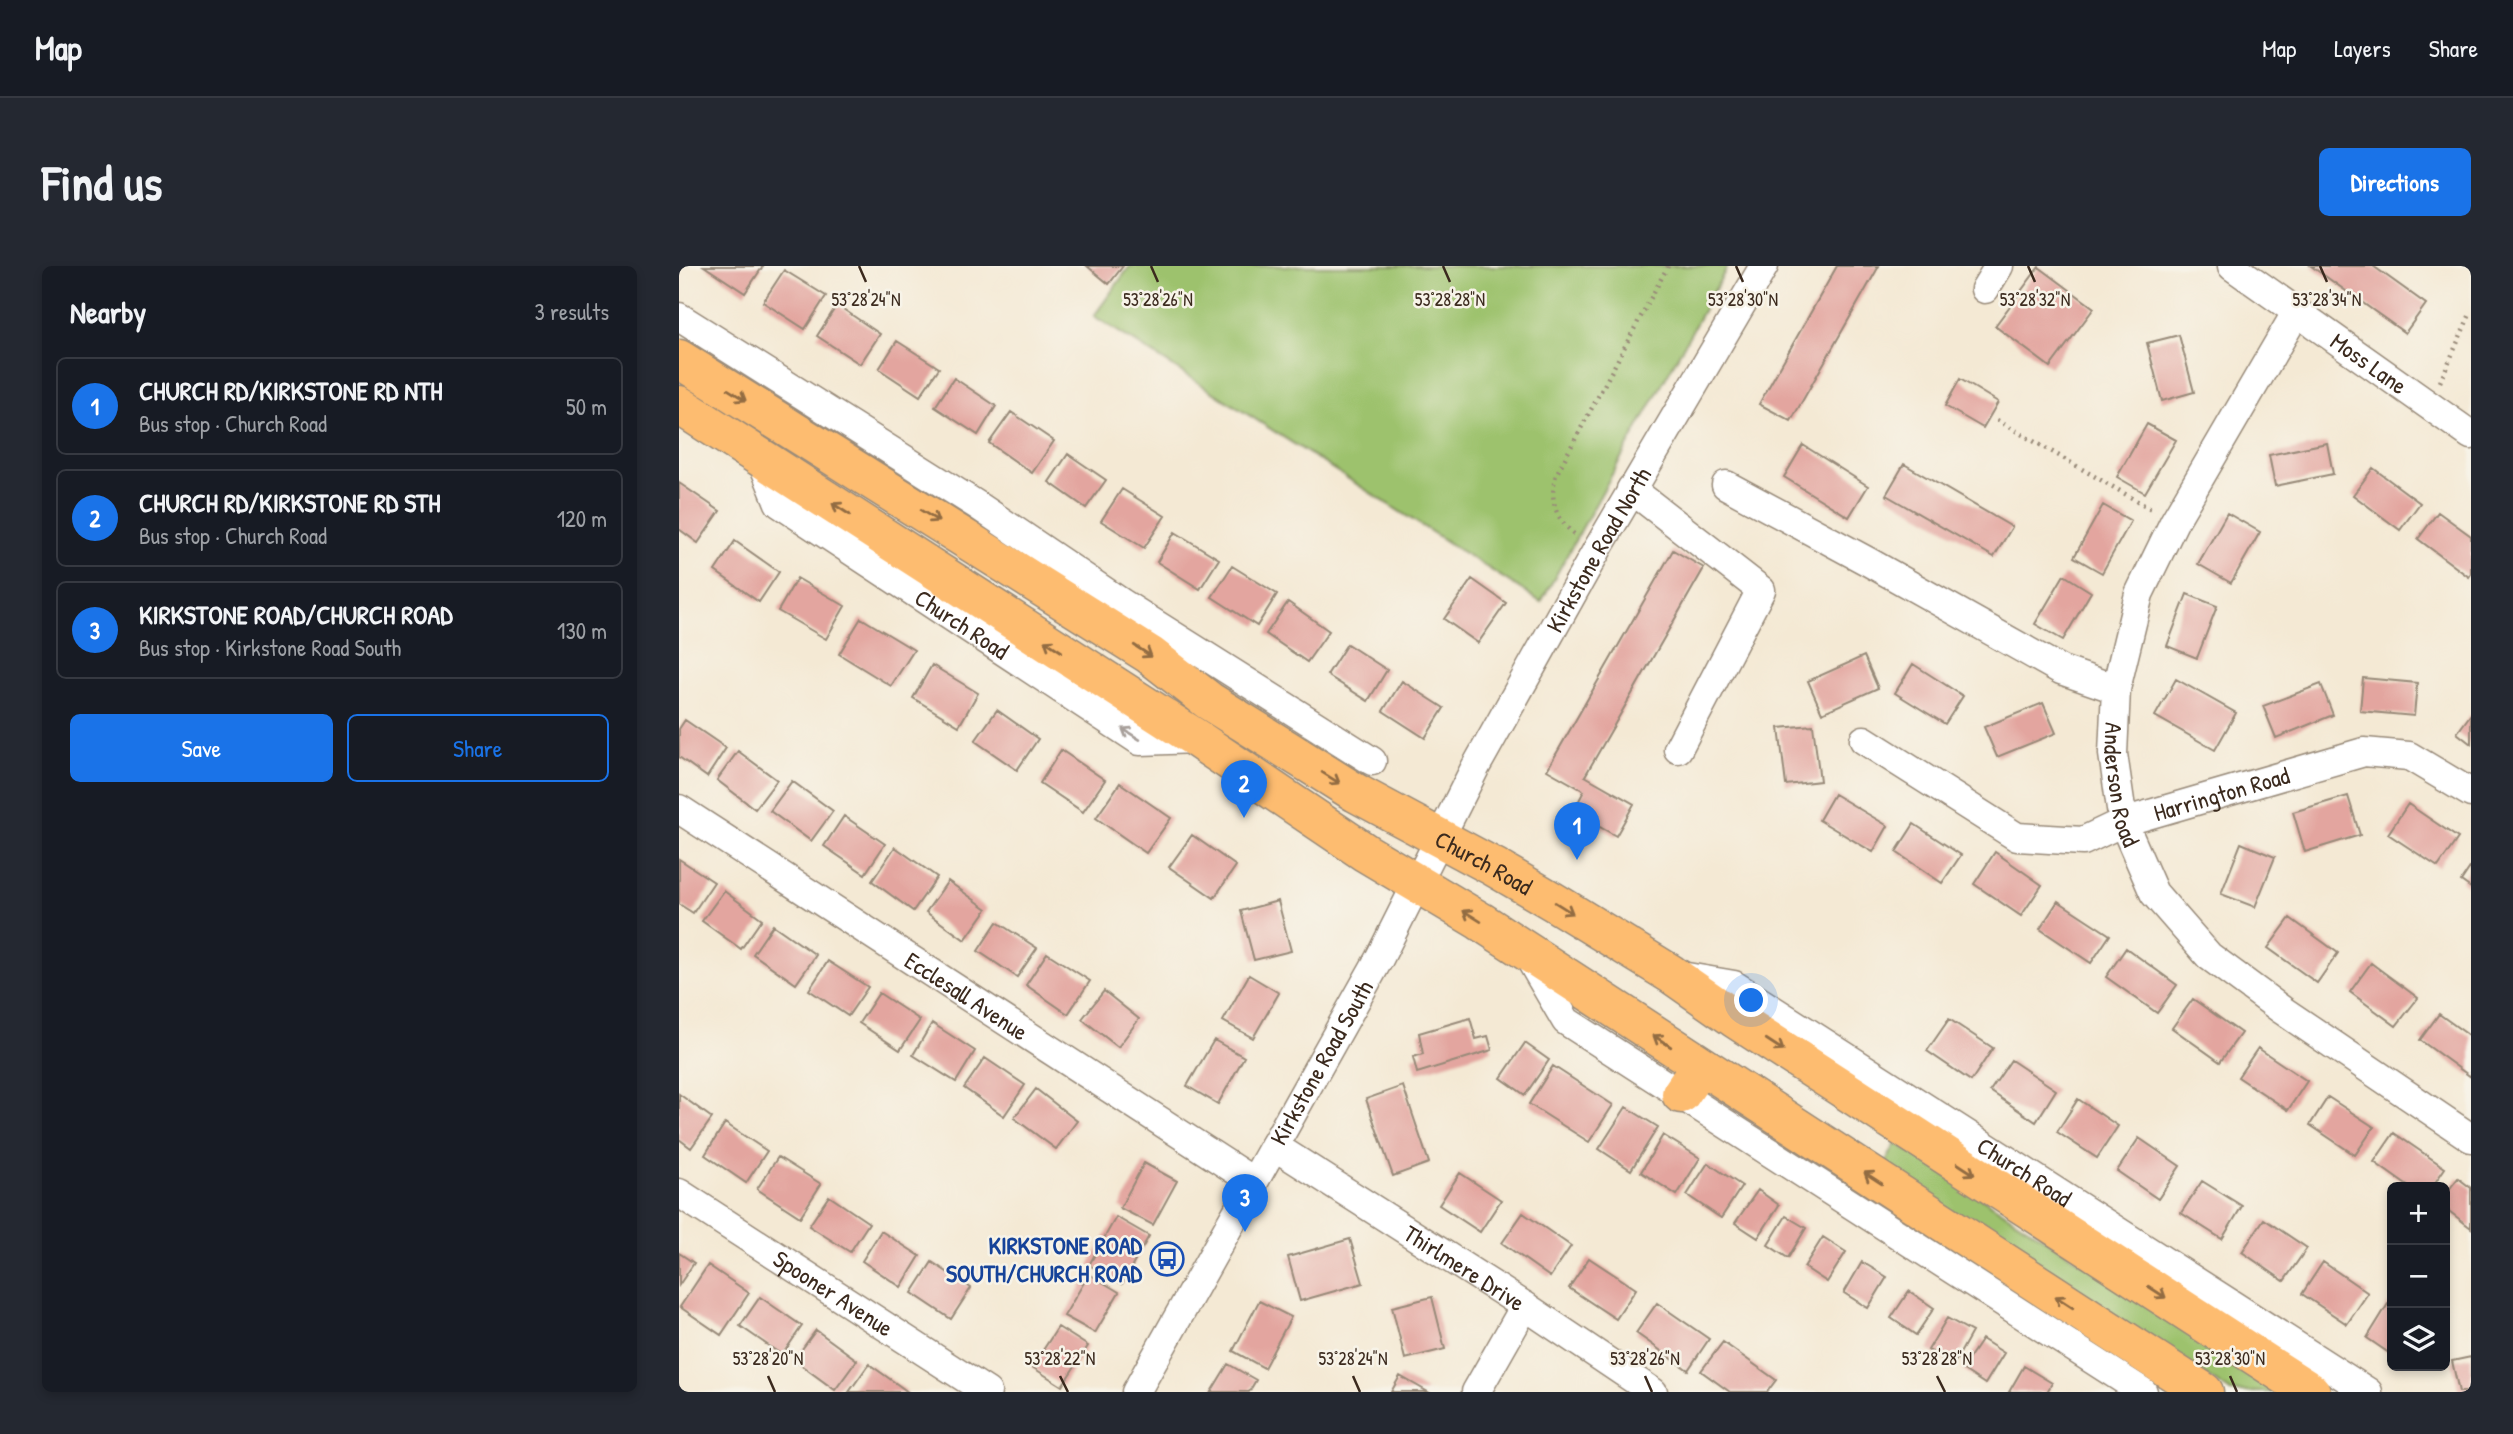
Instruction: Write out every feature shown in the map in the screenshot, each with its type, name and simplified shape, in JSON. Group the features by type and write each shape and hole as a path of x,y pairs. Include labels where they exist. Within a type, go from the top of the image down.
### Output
{"highway":[{"name":"Church Road","path":"679,359 1115,616 1150,655 1209,701 1304,740 1356,793 1554,902 1671,974 1746,1026 2311,1392"},
{"name":"Church Road","path":"679,405 1197,739 1366,853 1527,952 1690,1080 2204,1392"}],"street":[{"name":"Kirkstone Road North","path":"1440,839 1475,768 1631,489 1764,266"},
{"name":"Moss Lane","path":"2232,266 2471,435"},
{"name":"Anderson Road","path":"2296,313 2173,522 2139,594 2116,689 2113,754 2123,822 2154,893 2209,956 2293,1017 2471,1138"},
{"name":"Church Road","path":"679,317 977,505 1115,616"},
{"path":"1726,485 2061,670 2116,689"},
{"path":"1631,489 1761,590 1678,748"},
{"name":"Church Road","path":"1304,740 1372,761"},
{"name":"Harrington Road","path":"1864,740 2017,837 2083,841 2123,822 2364,752 2409,756 2471,793"},
{"name":"Ecclesall Avenue","path":"679,809 1254,1182"},
{"name":"Kirkstone Road South","path":"1136,1392 1379,959 1440,839"},
{"name":"Church Road","path":"1671,974 1734,985 2368,1392"},
{"name":"Church Road","path":"1690,1080 2143,1392"},
{"name":"Thirlmere Drive","path":"1274,1146 1525,1306 1653,1392"},
{"name":"Spooner Avenue","path":"679,1193 987,1392"},
{"path":"1476,1392 1525,1306"}],"path":[{"path":"1598,548 1572,533 1559,519 1553,505 1552,489 1556,475 1668,266"},
{"path":"2429,405 2471,312"},
{"path":"1997,420 2173,522"}],"green space":[{"path":"1130,266 1728,266 1541,602 1094,316"},
{"path":"1896,1143 2283,1392 2231,1392 1883,1168"}],"building":[{"path":"704,266 763,266 745,293"},
{"path":"1087,266 1123,266 1109,284"},
{"path":"1837,266 1879,266 1791,421 1759,404"},
{"path":"2311,266 2373,266 2426,304 2405,333"},
{"path":"2039,267 2094,308 2050,367 1995,326"},
{"path":"784,270 826,296 805,329 763,302"},
{"path":"837,305 880,334 860,364 817,336"},
{"path":"2179,335 2194,392 2162,401 2147,343"},
{"path":"897,341 939,368 920,396 879,369"},
{"path":"954,378 996,406 978,435 935,407"},
{"path":"1960,379 1998,402 1983,428 1945,406"},
{"path":"1011,412 1054,441 1032,473 989,443"},
{"path":"2147,424 2176,440 2145,493 2117,477"},
{"path":"2327,443 2333,474 2275,486 2269,455"},
{"path":"1803,445 1868,486 1849,517 1784,477"},
{"path":"1068,454 1106,480 1086,508 1049,482"},
{"path":"1904,464 2012,527 1994,557 1886,495"},
{"path":"2373,468 2420,503 2400,530 2353,495"},
{"path":"679,483 720,511 698,543 679,529"},
{"path":"1122,489 1165,516 1144,548 1101,521"},
{"path":"2103,505 2131,521 2102,573 2074,557"},
{"path":"2438,512 2471,536 2469,577 2418,539"},
{"path":"2227,513 2260,532 2231,583 2198,564"},
{"path":"1175,532 1219,559 1200,589 1157,562"},
{"path":"735,541 779,572 759,602 715,571"},
{"path":"1673,550 1704,568 1585,776 1634,804 1616,836 1573,812 1584,791 1547,770"},
{"path":"1232,566 1277,594 1257,626 1212,597"},
{"path":"2064,575 2091,592 2063,640 2035,624"},
{"path":"797,578 845,606 826,639 778,611"},
{"path":"1472,579 1506,603 1478,643 1444,619"},
{"path":"2187,594 2217,606 2197,658 2167,646"},
{"path":"1288,602 1329,631 1307,662 1266,634"},
{"path":"861,618 914,650 891,686 839,654"},
{"path":"1347,644 1387,670 1368,701 1327,675"},
{"path":"1864,656 1878,688 1822,713 1808,681"},
{"path":"1913,664 1963,696 1945,724 1895,693"},
{"path":"932,665 978,693 959,726 913,698"},
{"path":"2363,678 2417,683 2414,716 2360,711"},
{"path":"2176,679 2236,713 2215,750 2155,716"},
{"path":"1402,681 1444,708 1425,738 1383,711"},
{"path":"2321,684 2333,715 2276,738 2263,706"},
{"path":"2043,703 2056,733 1997,757 1984,727"},
{"path":"997,710 1038,739 1017,770 975,741"},
{"path":"2471,714 2471,744 2457,733"},
{"path":"685,720 726,748 707,777 679,757 679,729"},
{"path":"1813,725 1820,781 1786,785 1779,728"},
{"path":"1061,750 1105,780 1083,812 1040,783"},
{"path":"738,751 777,780 755,809 717,780"},
{"path":"792,781 833,811 811,841 770,811"},
{"path":"1120,783 1171,818 1146,853 1096,818"},
{"path":"1834,794 1888,826 1873,852 1819,820"},
{"path":"2348,796 2360,835 2305,852 2293,812"},
{"path":"2408,804 2458,838 2438,867 2388,834"},
{"path":"844,816 885,844 865,874 824,846"},
{"path":"1914,824 1961,855 1942,883 1896,852"},
{"path":"1192,835 1236,866 1214,898 1169,867"},
{"path":"2241,843 2275,857 2255,907 2221,894"},
{"path":"895,847 937,877 913,911 872,881"},
{"path":"1995,852 2042,885 2021,916 1974,884"},
{"path":"679,859 714,882 693,913 679,904"},
{"path":"2471,866 2471,888 2461,881"},
{"path":"948,881 987,909 965,940 926,912"},
{"path":"724,891 762,919 741,949 702,921"},
{"path":"1278,901 1291,951 1254,960 1241,911"},
{"path":"2058,901 2110,935 2091,963 2040,929"},
{"path":"2290,918 2338,953 2317,983 2268,948"},
{"path":"997,922 1037,948 1017,977 978,951"},
{"path":"773,925 816,955 796,984 753,954"},
{"path":"2126,948 2177,985 2157,1013 2106,977"},
{"path":"1047,953 1090,981 1068,1014 1026,985"},
{"path":"828,961 868,987 848,1016 809,990"},
{"path":"2371,963 2418,998 2396,1026 2350,992"},
{"path":"1249,975 1279,993 1253,1038 1223,1021"},
{"path":"1104,991 1139,1019 1118,1047 1082,1019"},
{"path":"879,993 920,1020 900,1050 859,1023"},
{"path":"2193,999 2241,1033 2220,1062 2172,1028"},
{"path":"2439,1014 2471,1037 2471,1077 2420,1040"},
{"path":"1470,1018 1476,1039 1488,1036 1492,1050 1417,1073 1413,1057 1423,1054 1419,1033"},
{"path":"1949,1019 1993,1048 1971,1081 1927,1051"},
{"path":"932,1023 975,1051 956,1082 913,1055"},
{"path":"1214,1040 1244,1057 1218,1104 1187,1086"},
{"path":"1525,1043 1549,1060 1525,1095 1501,1078"},
{"path":"2258,1048 2307,1081 2288,1110 2238,1077"},
{"path":"985,1058 1025,1085 1004,1116 964,1088"},
{"path":"2011,1060 2056,1090 2036,1122 1990,1091"},
{"path":"1553,1066 1613,1105 1589,1142 1529,1104"},
{"path":"1403,1086 1429,1163 1393,1176 1366,1099"},
{"path":"1036,1089 1077,1121 1056,1149 1014,1118"},
{"path":"679,1094 712,1118 691,1148 679,1139"},
{"path":"2328,1097 2374,1127 2355,1155 2310,1125"},
{"path":"2078,1099 2118,1126 2097,1158 2057,1132"},
{"path":"1626,1107 1658,1127 1631,1170 1599,1149"},
{"path":"725,1123 767,1151 746,1183 705,1155"},
{"path":"2394,1133 2445,1168 2435,1182 2402,1182 2374,1162"},
{"path":"1663,1135 1700,1158 1677,1195 1641,1172"},
{"path":"2139,1138 2180,1166 2158,1199 2117,1171"},
{"path":"778,1157 821,1184 800,1217 757,1189"},
{"path":"1144,1163 1177,1181 1153,1225 1120,1208"},
{"path":"1708,1163 1742,1186 1721,1218 1687,1195"},
{"path":"1460,1173 1501,1200 1480,1232 1439,1205"},
{"path":"2458,1178 2471,1188 2471,1228 2450,1212 2450,1188"},
{"path":"2202,1181 2242,1206 2222,1239 2181,1213"},
{"path":"1758,1190 1779,1205 1758,1238 1735,1223"},
{"path":"829,1196 869,1223 850,1252 809,1226"},
{"path":"1523,1213 1571,1246 1550,1277 1502,1243"},
{"path":"1786,1216 1806,1228 1788,1258 1768,1245"},
{"path":"1116,1217 1149,1236 1122,1284 1089,1265"},
{"path":"2264,1219 2307,1248 2284,1281 2242,1252"},
{"path":"881,1231 920,1256 901,1287 862,1261"},
{"path":"1823,1237 1846,1252 1827,1282 1804,1267"},
{"path":"1350,1239 1363,1283 1300,1301 1288,1257"},
{"path":"679,1253 694,1263 679,1285"},
{"path":"1589,1258 1636,1289 1616,1319 1569,1288"},
{"path":"932,1262 971,1288 951,1319 912,1293"},
{"path":"1862,1262 1887,1277 1868,1308 1844,1293"},
{"path":"2323,1262 2368,1293 2347,1324 2302,1294"},
{"path":"708,1265 749,1293 721,1335 680,1307"},
{"path":"1089,1274 1119,1292 1095,1333 1064,1316"},
{"path":"1909,1291 1934,1308 1916,1335 1891,1318"},
{"path":"760,1297 802,1326 782,1355 740,1326"},
{"path":"1432,1297 1445,1349 1405,1359 1392,1307"},
{"path":"1259,1301 1291,1317 1264,1368 1233,1351"},
{"path":"1657,1303 1709,1339 1688,1370 1636,1333"},
{"path":"2387,1306 2387,1352 2367,1338"},
{"path":"1947,1318 1972,1332 1954,1364 1928,1350"},
{"path":"1058,1327 1088,1346 1062,1386 1032,1367"},
{"path":"816,1330 857,1360 835,1390 794,1360"},
{"path":"1982,1339 2004,1353 1985,1384 1962,1369"},
{"path":"1723,1342 1776,1380 1767,1392 1730,1392 1701,1371"},
{"path":"2471,1357 2471,1392 2459,1392 2452,1361"},
{"path":"869,1364 908,1392 849,1392"},
{"path":"1228,1364 1256,1380 1249,1392 1211,1392"},
{"path":"2024,1366 2052,1383 2047,1392 2009,1392"},
{"path":"1400,1376 1428,1392 1391,1392"}],"place":[{"name":"CHURCH RD/KIRKSTONE RD STH","path":"1244,818"},
{"name":"CHURCH RD/KIRKSTONE RD NTH","path":"1577,860"},
{"name":"KIRKSTONE ROAD/CHURCH ROAD","path":"1245,1232"},
{"name":"KIRKSTONE ROAD SOUTH/CHURCH ROAD","path":"1167,1259"}]}
